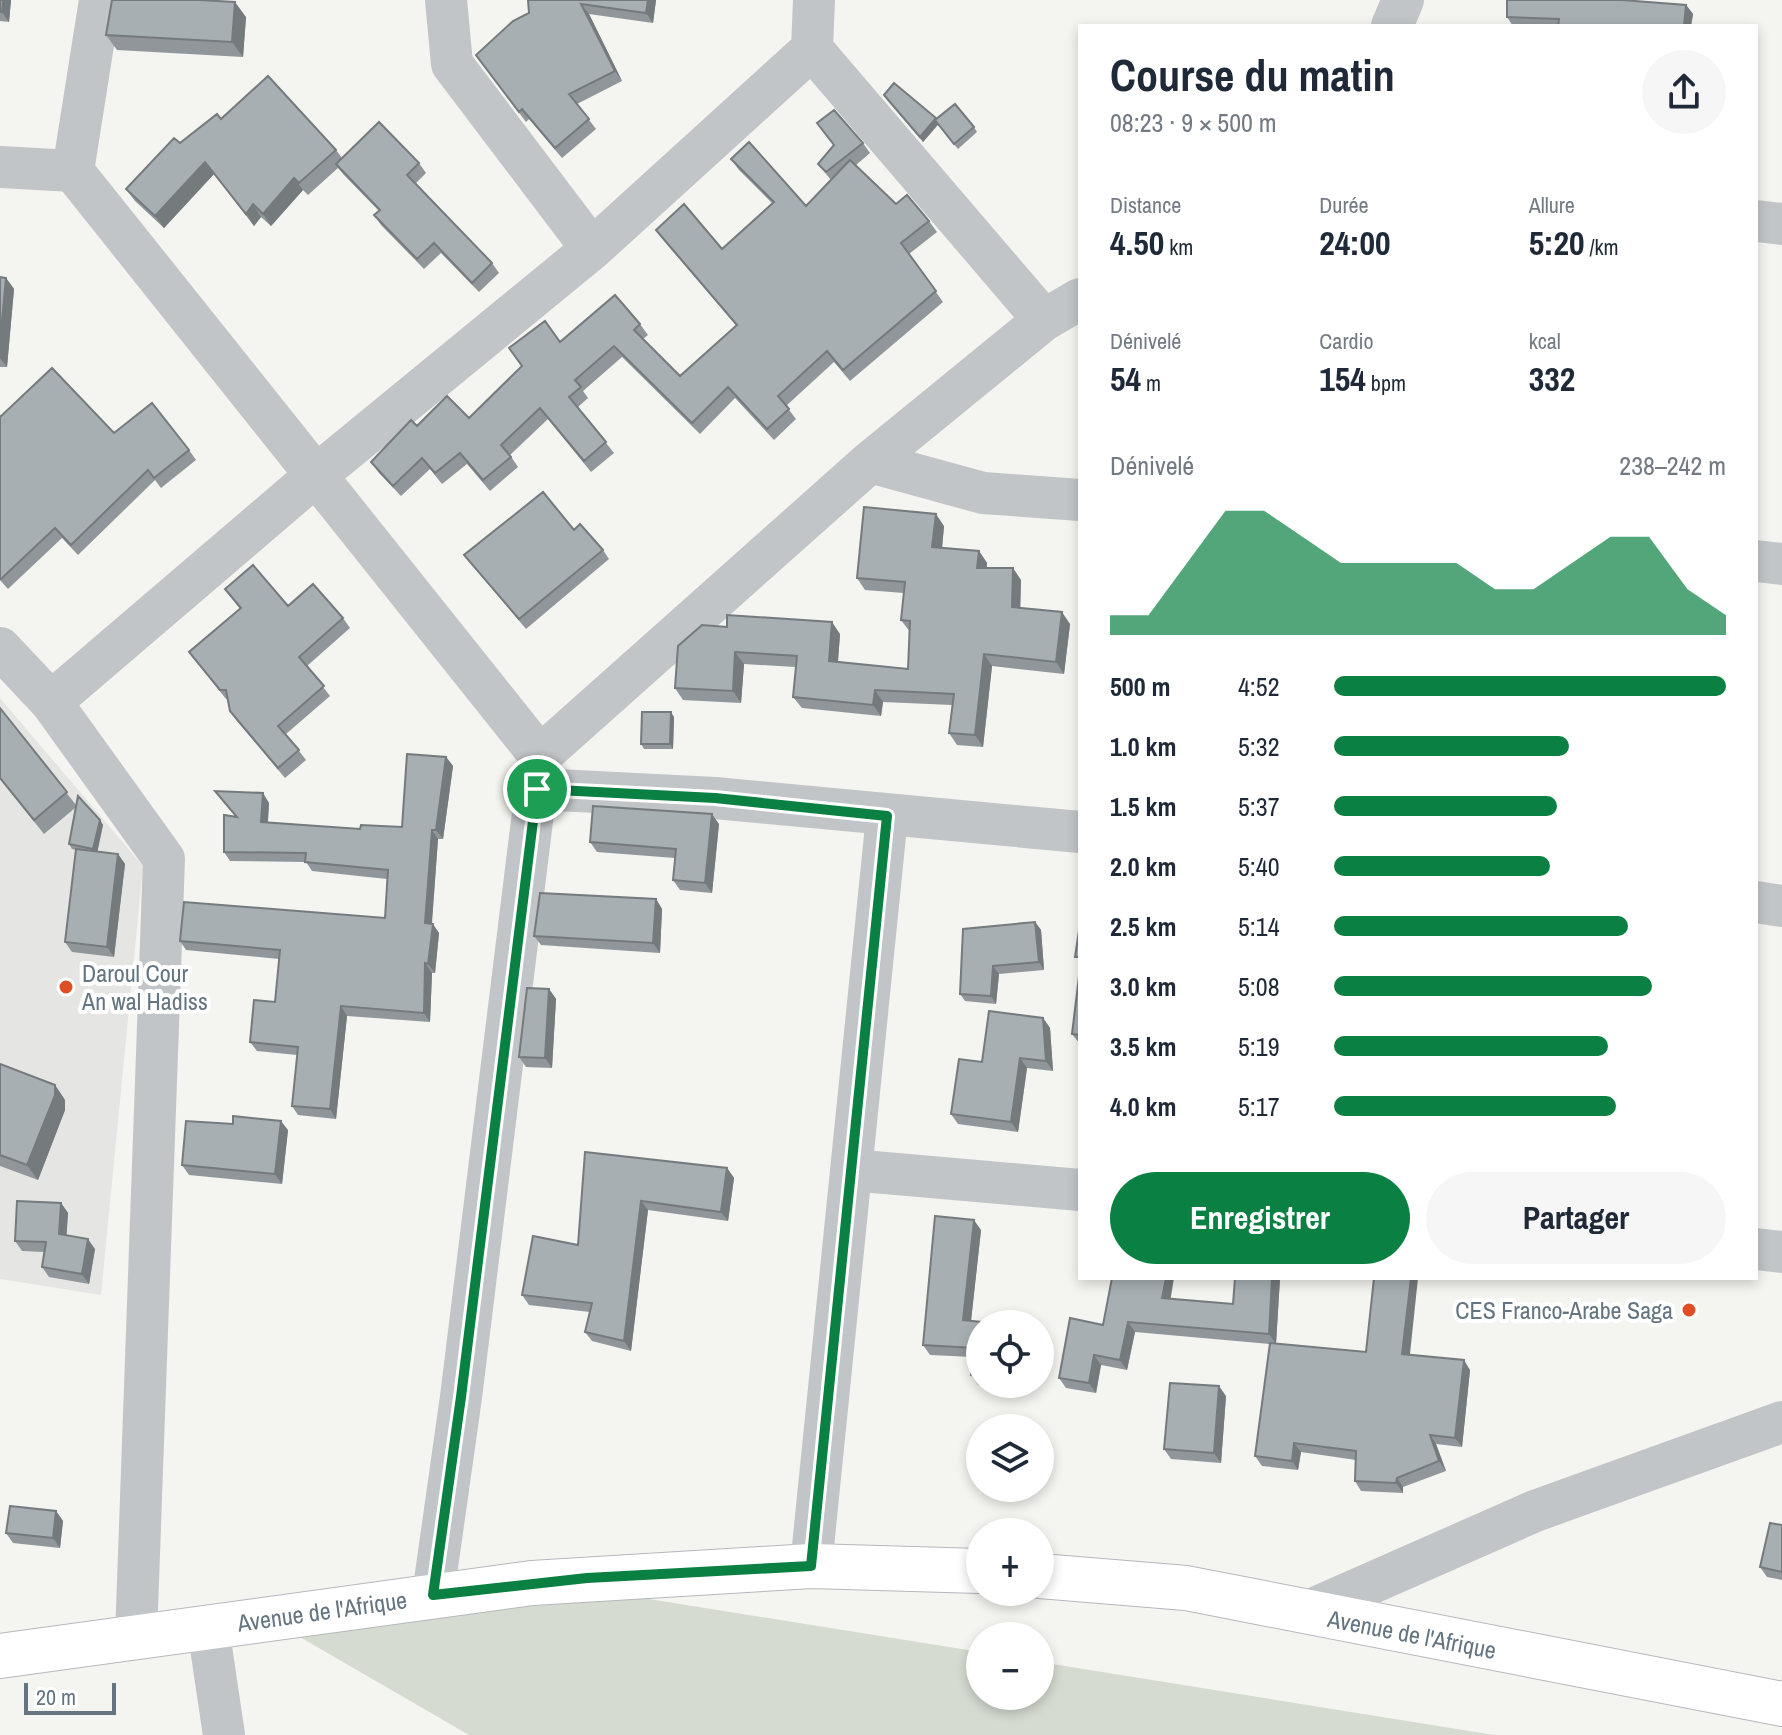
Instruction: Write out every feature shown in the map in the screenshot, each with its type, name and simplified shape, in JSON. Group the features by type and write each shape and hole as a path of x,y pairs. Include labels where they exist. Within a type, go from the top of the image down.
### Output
{"main road":[{"name":"Avenue de l'Afrique","path":"0,1656 433,1595 573,1579 811,1566 966,1571"},
{"name":"Avenue de l'Afrique","path":"1054,1577 1186,1588 1782,1704"}],"street":[{"path":"100,0 73,171 314,477 538,772 715,798 1078,832"},
{"path":"446,0 452,64 592,249"},
{"path":"814,0 812,49 1044,320"},
{"path":"1393,24 1403,0"},
{"path":"51,702 314,477 592,249 812,49"},
{"path":"0,167 73,171"},
{"path":"1758,221 1782,224"},
{"path":"433,1595 461,1397 538,772 870,462 1044,320 1078,300"},
{"path":"870,462 983,493 1078,500"},
{"path":"1758,561 1782,564"},
{"path":"0,648 51,702 164,859 136,1637"},
{"path":"811,1566 887,816"},
{"path":"1758,902 1782,906"},
{"path":"851,1170 1078,1190"},
{"path":"1758,1249 1782,1252"},
{"path":"1306,1612 1535,1511 1782,1422"},
{"path":"208,1627 224,1735"}],"shaded area":[{"name":"Daroul Cour An wal Hadiss","path":"0,698 143,866 101,1295 0,1279"},
{"path":"605,1592 966,1650 966,1710 1054,1710 1054,1664 1494,1735 469,1735 255,1611"}],"building":[{"path":"112,0 235,2 232,42 106,35"},
{"path":"528,0 648,0 646,13 581,4 615,71 569,94 589,119 555,148 522,109 519,112 476,55 513,21 529,13"},
{"path":"1507,0 1622,0 1686,5 1684,24 1558,24 1559,19 1507,17"},
{"path":"268,76 336,150 299,183 294,178 263,214 253,204 246,214 205,162 155,216 126,189 174,138 180,143 217,114 221,119"},
{"path":"894,83 936,118 920,137 884,95"},
{"path":"955,104 974,127 954,144 935,120"},
{"path":"834,110 863,143 826,172 818,164 834,145 817,123"},
{"path":"379,122 419,163 407,175 492,263 472,283 434,243 417,259 374,215 380,210 336,164"},
{"path":"749,142 806,206 850,160 896,204 907,195 929,221 901,243 936,291 843,370 827,351 778,396 789,409 767,429 728,387 692,423 614,346 575,380 581,387 569,397 606,442 584,461 540,408 501,445 511,457 483,480 460,453 435,473 422,458 393,486 371,462 411,420 417,426 447,396 469,418 522,366 509,348 545,321 560,342 615,295 640,324 634,330 680,376 737,325 656,230 684,204 722,249 774,202 731,159"},
{"path":"0,277 6,278 0,342"},
{"path":"52,368 114,433 152,403 189,450 154,478 148,470 71,545 55,528 1,579 0,417"},
{"path":"543,492 574,530 580,524 603,550 519,619 464,555"},
{"path":"864,507 936,514 932,547 979,551 977,568 1013,568 1012,607 1062,612 1056,662 984,654 975,735 949,733 954,694 875,690 873,705 793,697 797,656 735,652 733,691 675,688 678,646 702,625 727,627 727,615 832,622 829,661 908,669 910,621 901,620 905,582 857,578"},
{"path":"253,565 288,606 313,584 343,618 299,657 324,686 278,726 299,750 278,768 230,711 226,690 220,690 189,652 241,608 225,589"},
{"path":"0,708 67,792 34,820 0,778"},
{"path":"642,712 671,712 670,744 641,744"},
{"path":"407,754 446,757 436,830 432,830 425,923 433,924 428,964 425,963 424,1013 341,1006 330,1109 292,1106 298,1047 250,1042 254,1000 275,1002 280,950 180,941 184,902 385,918 388,870 305,862 306,853 224,852 224,815 237,817 215,791 263,793 261,822 360,829 361,825 402,827"},
{"path":"78,796 100,820 93,849 69,844"},
{"path":"593,806 712,814 705,883 673,880 676,849 590,842"},
{"path":"76,849 118,854 107,947 65,942"},
{"path":"540,893 656,899 653,943 534,936"},
{"path":"1035,922 1039,962 993,966 991,996 960,994 963,929"},
{"path":"1078,984 1078,1035 1072,1034"},
{"path":"527,988 549,989 545,1058 519,1057"},
{"path":"989,1011 1043,1018 1046,1061 1020,1058 1011,1122 951,1114 959,1059 982,1062"},
{"path":"0,1064 55,1085 55,1095 27,1165 0,1155"},
{"path":"233,1116 281,1121 275,1174 182,1165 186,1121 233,1124"},
{"path":"585,1152 727,1168 721,1212 641,1201 624,1341 585,1332 592,1303 522,1295 533,1236 578,1245"},
{"path":"17,1201 61,1203 59,1234 88,1239 82,1274 42,1267 46,1242 15,1241"},
{"path":"935,1216 974,1220 963,1320 966,1320 966,1348 923,1345"},
{"path":"1112,1280 1166,1280 1162,1298 1233,1304 1235,1280 1272,1280 1269,1334 1128,1322 1120,1360 1094,1355 1089,1383 1059,1378 1070,1318 1103,1325"},
{"path":"1374,1280 1411,1280 1402,1354 1464,1360 1455,1438 1430,1435 1439,1461 1397,1478 1396,1483 1355,1481 1356,1451 1294,1443 1292,1461 1255,1456 1270,1343 1366,1352"},
{"path":"1170,1383 1219,1386 1214,1453 1164,1449"},
{"path":"10,1506 56,1511 53,1538 6,1533"},
{"path":"1770,1523 1782,1525 1782,1572 1760,1567"}],"place":[{"name":"Daroul Cour An wal Hadiss","path":"66,987"},
{"name":"CES Franco-Arabe Saga","path":"1689,1310"}],"route":[{"path":"537,789 715,798 887,816 811,1566 587,1578 433,1595 461,1397 537,789"}]}
